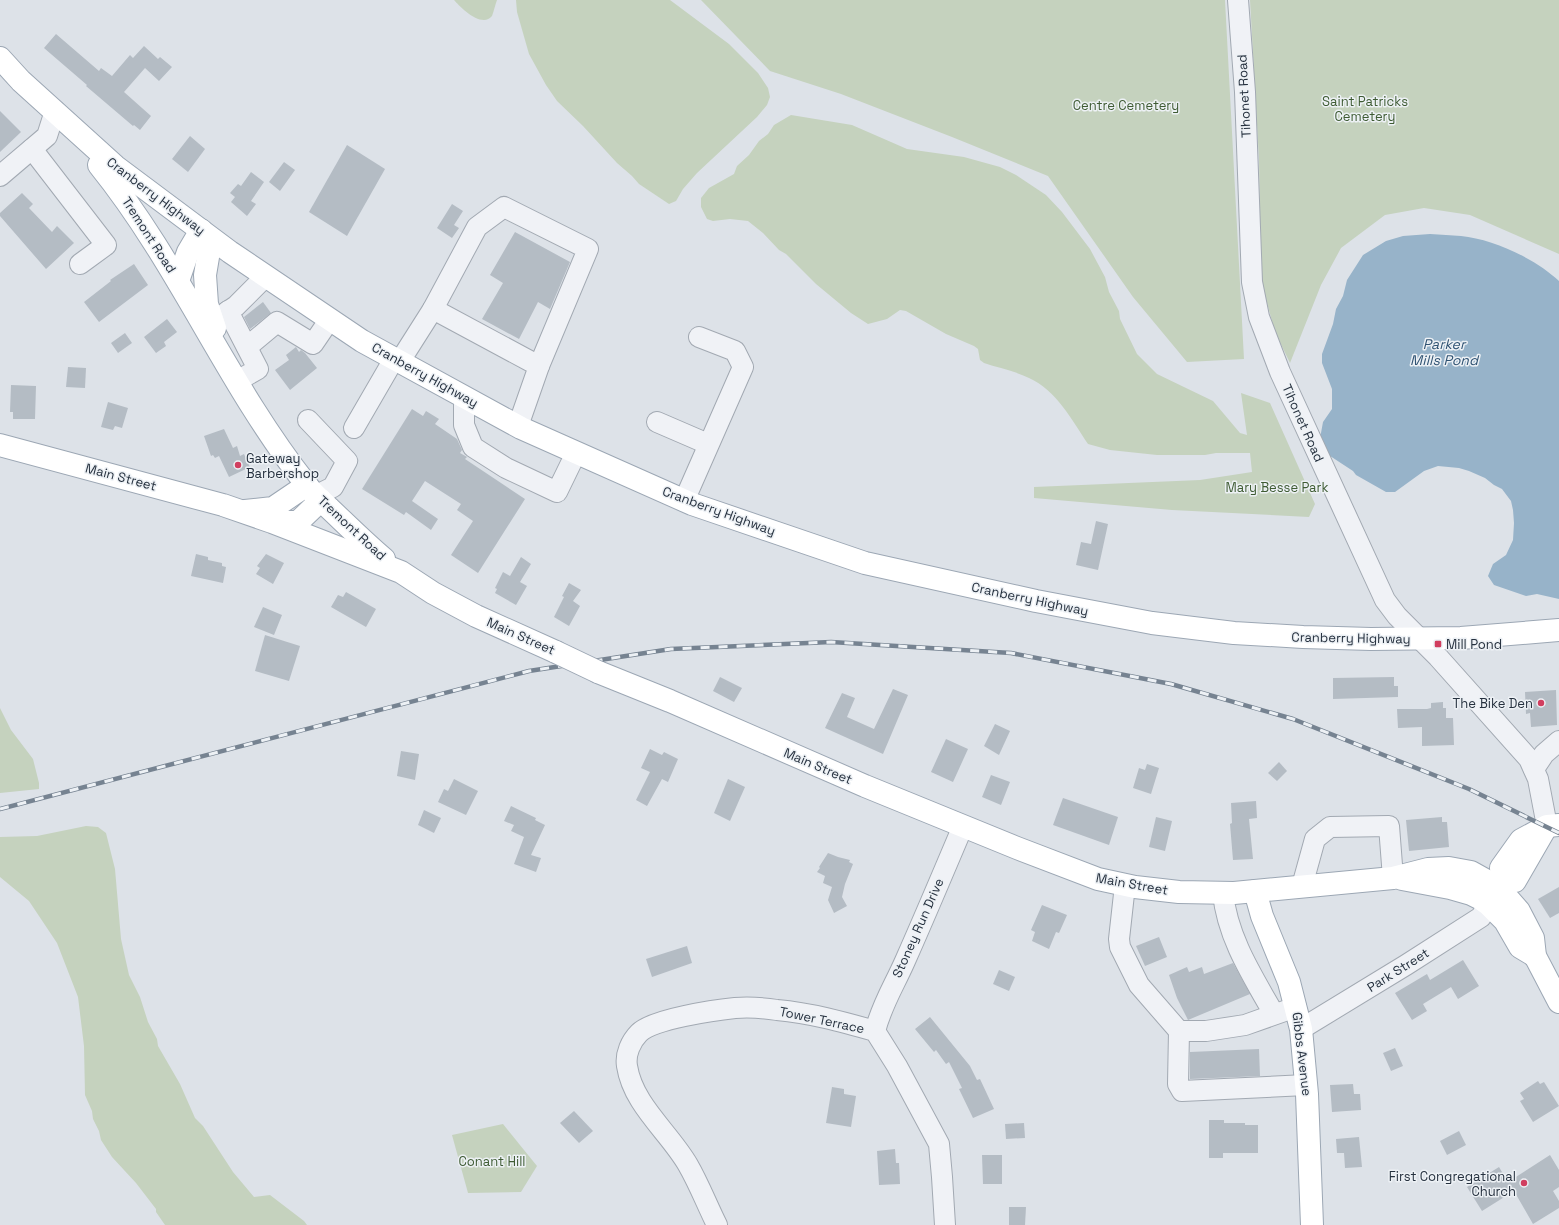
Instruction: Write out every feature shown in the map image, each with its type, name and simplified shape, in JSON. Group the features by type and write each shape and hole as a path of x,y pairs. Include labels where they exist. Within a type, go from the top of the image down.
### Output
{"main road":[{"name":"Cranberry Highway","path":"0,58 21,81 115,166 206,234 362,341 518,426 684,501 866,563 1072,609 1160,624 1234,633 1303,637 1420,639 1483,637 1559,630"},
{"name":"Tremont Road","path":"57,113 123,195 165,258 259,419 315,493 366,544 401,572"},
{"name":"Tremont Road","path":"178,281 188,252 206,234"},
{"name":"Tremont Road","path":"206,234 207,304 220,316 232,372"},
{"name":"Main Street","path":"0,445 72,463 242,511 401,572 433,593 476,616 598,672 670,701 866,786 1098,879 1125,885 1179,892 1223,893 1255,891 1393,878 1450,888 1471,894 1496,891 1505,921 1520,947 1535,956 1559,1002"},
{"name":"Main Street","path":"242,511 273,508 315,493"},
{"name":"Main Street","path":"272,522 298,522 315,493"},
{"path":"1496,891 1501,868 1521,840 1553,825"},
{"name":"Gibbs Avenue","path":"1255,891 1262,916 1289,982 1300,1029 1306,1085 1315,1223"}],"street":[{"name":"Tihonet Road","path":"1238,0 1245,92 1252,282 1259,317 1283,380 1385,600 1397,616 1523,751 1534,768 1553,825"},
{"path":"0,176 47,136 57,113"},
{"path":"32,149 106,245 80,264"},
{"path":"354,428 397,360 433,309 476,227 504,207 588,249 539,366 518,426"},
{"path":"232,372 258,369 247,347 220,316 236,306 266,276"},
{"path":"433,309 539,366"},
{"path":"247,347 277,322 313,344 330,319"},
{"path":"684,501 742,367 735,351 699,337"},
{"path":"464,397 464,425 473,448 506,468 557,492 576,453"},
{"path":"308,420 347,461 333,487 315,493"},
{"path":"657,422 708,444"},
{"path":"1534,768 1544,754 1559,741"},
{"name":"Stoney Run Drive","path":"875,1031 878,1016 886,997 904,963 963,826"},
{"path":"1302,886 1315,839 1330,827 1389,826 1393,878"},
{"path":"1125,885 1119,939 1120,947 1139,984 1180,1031 1178,1084 1182,1091 1306,1085"},
{"name":"Park Street","path":"1300,1029 1406,965 1481,917 1496,891"},
{"path":"1223,893 1228,924 1253,977 1274,1014"},
{"path":"1180,1031 1206,1031 1245,1025 1296,1007"},
{"name":"Tower Terrace","path":"717,1225 688,1165 640,1099 630,1082 626,1064 629,1046 640,1032 656,1024 736,1008 757,1008 797,1012 875,1031 897,1066 939,1144 945,1225"}],"green space":[{"path":"454,0 497,0 492,16 483,20 472,16"},
{"path":"516,0 670,0 729,44 758,73 768,88 770,97 767,105 757,117 697,173 683,189 676,201 669,204 639,184 557,101 546,85 529,54 517,12"},
{"name":"Centre Cemetery","path":"701,0 1225,0 1244,359 1187,362 1133,297 1048,176 841,94 770,71"},
{"name":"Saint Patricks Cemetery","path":"1250,0 1559,0 1559,254 1470,215 1424,208 1385,215 1341,248 1321,285 1290,363 1275,332 1261,281 1259,160"},
{"name":"Mary Besse Park","path":"791,115 852,125 907,149 964,157 1000,167 1016,175 1046,195 1062,212 1090,249 1105,277 1109,292 1119,311 1120,319 1137,354 1157,374 1213,401 1240,433 1247,435 1241,393 1270,403 1315,504 1309,517 1172,510 1034,498 1034,487 1200,480 1252,472 1250,453 1157,455 1110,450 1088,444 1063,406 1039,383 1018,373 984,363 980,360 978,349 974,346 946,334 906,311 900,310 887,319 868,324 851,313 816,284 786,254 779,250 763,233 748,221 730,219 713,221 707,219 701,207 701,198 709,188 734,174 737,166 749,155 759,141 768,134 774,125"},
{"path":"0,708 11,730 33,759 39,789 0,793"},
{"path":"86,826 98,827 106,833 115,869 121,939 129,975 140,997 148,1022 157,1039 158,1046 180,1084 195,1118 203,1126 233,1172 254,1197 270,1195 304,1221 307,1225 165,1225 156,1212 156,1209 136,1183 112,1157 101,1140 99,1131 93,1119 92,1111 85,1095 84,1046 78,997 57,943 29,901 0,877 0,837 37,836"},
{"name":"Conant Hill","path":"503,1124 537,1166 521,1192 468,1193 452,1135"}],"water":[{"name":"Parker Mills Pond","path":"1430,234 1461,236 1487,241 1513,251 1526,258 1559,281 1559,599 1537,594 1526,596 1494,585 1488,576 1493,564 1506,555 1513,540 1514,523 1511,501 1502,489 1485,478 1459,468 1438,466 1424,471 1395,492 1386,492 1356,475 1353,471 1324,452 1319,444 1323,422 1332,409 1332,389 1322,363 1322,354 1333,324 1336,309 1343,296 1347,280 1363,255 1386,241 1403,236"}],"building":[{"path":"56,34 99,71 101,68 112,76 130,55 133,58 144,46 158,59 160,57 172,67 159,81 145,68 124,92 151,116 140,130 134,125 133,126 86,86 87,85 44,48"},
{"path":"0,111 21,132 0,152"},
{"path":"190,136 205,149 188,172 172,159"},
{"path":"347,145 385,169 347,236 309,212"},
{"path":"284,162 295,170 280,191 269,182"},
{"path":"251,172 264,182 251,201 256,204 247,216 231,202 235,197 230,193 238,184 241,186"},
{"path":"22,193 33,204 29,208 52,232 57,226 74,243 46,269 0,216 0,213"},
{"path":"452,204 463,211 454,225 459,228 452,238 437,228"},
{"path":"515,232 570,262 550,309 538,302 519,339 482,319 503,283 490,275"},
{"path":"134,264 148,285 99,322 84,302 111,281 110,280"},
{"path":"263,302 271,313 250,329 244,317"},
{"path":"167,319 177,332 164,342 166,346 156,353 144,337"},
{"path":"125,333 132,343 118,353 111,343"},
{"path":"296,347 299,352 301,350 305,353 317,368 290,390 275,370 289,360 286,355"},
{"path":"68,367 86,368 85,388 66,387"},
{"path":"11,385 36,386 35,419 13,419 13,412 10,412"},
{"path":"108,402 128,408 122,428 115,426 113,430 101,427"},
{"path":"412,409 423,416 426,411 439,419 435,424 457,439 462,450 460,453 467,457 465,459 525,499 478,573 451,555 473,521 457,510 461,504 425,481 412,501 438,519 431,530 406,512 404,515 362,489"},
{"path":"224,429 233,448 237,446 240,456 244,454 250,467 229,477 219,456 215,458 213,455 211,456 204,436"},
{"path":"1096,521 1108,524 1098,570 1076,565 1081,542 1091,544"},
{"path":"196,554 208,557 208,560 222,563 222,566 226,567 223,583 191,576"},
{"path":"266,554 284,563 273,584 256,574 260,568 257,566"},
{"path":"521,557 531,564 520,582 527,586 516,605 495,593 497,589 495,588 503,572 510,576"},
{"path":"569,583 581,590 573,601 580,606 569,626 554,617"},
{"path":"346,592 376,609 366,627 331,607 338,595 343,597"},
{"path":"263,607 282,615 274,635 254,627"},
{"path":"265,635 300,646 289,681 255,671"},
{"path":"720,677 742,688 734,702 713,691"},
{"path":"1394,677 1394,686 1398,686 1398,697 1333,699 1333,678"},
{"path":"893,689 908,695 883,754 825,728 842,693 855,698 847,717 874,729"},
{"name":"The Bike Den","path":"1556,690 1557,725 1531,727 1530,713 1526,714 1525,692"},
{"path":"1443,702 1443,708 1446,708 1446,718 1453,718 1454,745 1422,746 1422,727 1398,728 1397,709 1427,709 1431,708 1431,703"},
{"path":"995,724 1010,731 999,755 984,746"},
{"path":"946,739 968,749 953,782 931,772"},
{"path":"650,749 662,755 664,752 678,759 668,782 662,779 647,806 636,800 650,772 641,768"},
{"path":"401,751 419,754 415,780 397,776"},
{"path":"1279,762 1287,771 1277,781 1268,773"},
{"path":"1147,764 1159,768 1151,794 1133,788 1139,768 1145,770"},
{"path":"991,775 1010,782 1001,805 982,797"},
{"path":"454,779 478,791 466,815 438,802 444,789 448,791"},
{"path":"728,779 745,787 730,821 714,813"},
{"path":"1063,798 1118,817 1109,845 1053,825"},
{"path":"1256,801 1257,818 1249,819 1253,859 1233,860 1230,824 1232,823 1231,803"},
{"path":"511,806 536,818 535,820 545,825 531,855 541,858 536,872 514,864 524,837 511,831 514,825 504,821"},
{"path":"424,810 441,818 434,833 418,825"},
{"path":"1156,817 1172,821 1165,851 1149,847"},
{"path":"1442,817 1442,822 1447,822 1449,847 1409,851 1406,820"},
{"path":"828,853 850,860 849,862 853,864 845,884 842,897 847,906 834,913 828,900 832,887 823,883 825,876 817,872"},
{"path":"1559,887 1559,913 1550,918 1538,899"},
{"path":"1042,905 1067,915 1059,933 1056,932 1049,949 1032,941 1035,932 1031,930"},
{"path":"1159,937 1167,957 1145,966 1136,946"},
{"path":"687,946 692,963 652,977 646,959"},
{"path":"1463,960 1479,986 1458,999 1451,987 1423,1004 1427,1011 1412,1020 1395,993 1427,974 1430,980"},
{"path":"1233,963 1250,994 1188,1020 1177,998 1169,975 1187,967 1189,972 1202,967 1204,974"},
{"path":"999,970 1015,977 1009,991 993,984"},
{"path":"930,1017 970,1066 977,1080 980,1079 994,1109 973,1118 959,1089 962,1088 949,1062 946,1064 936,1050 934,1052 915,1029"},
{"path":"1395,1048 1403,1066 1391,1071 1383,1053"},
{"path":"1259,1049 1260,1076 1190,1079 1190,1052"},
{"path":"1538,1081 1540,1084 1544,1082 1559,1106 1533,1122 1520,1101 1524,1099 1520,1093"},
{"path":"1353,1084 1354,1094 1360,1094 1361,1110 1332,1112 1330,1085"},
{"path":"832,1087 844,1089 844,1094 856,1096 851,1127 826,1123"},
{"path":"574,1111 593,1131 579,1143 560,1123"},
{"path":"1209,1120 1224,1120 1224,1123 1245,1123 1245,1125 1258,1125 1258,1153 1223,1153 1223,1158 1209,1158"},
{"path":"1024,1123 1025,1138 1006,1139 1005,1124"},
{"path":"1459,1131 1466,1145 1447,1155 1440,1141"},
{"path":"1359,1137 1362,1167 1345,1168 1344,1153 1337,1153 1336,1139"},
{"path":"895,1149 896,1163 899,1163 900,1184 879,1185 877,1151"},
{"path":"982,1155 1002,1155 1002,1184 983,1184"},
{"path":"1550,1155 1559,1170 1559,1187 1553,1191 1559,1201 1559,1208 1533,1224 1514,1191 1482,1211 1467,1187 1499,1167 1508,1182"},
{"path":"1009,1207 1026,1207 1025,1225 1009,1225"}],"railway":[{"path":"0,809 529,671 671,649 831,642 1011,653 1171,684 1293,719 1469,789 1559,833"}],"place":[{"name":"Gateway Barbershop","path":"238,465"},
{"name":"Mill Pond","path":"1438,644"},
{"name":"The Bike Den","path":"1541,703"},
{"name":"First Congregational Church","path":"1524,1183"}]}
